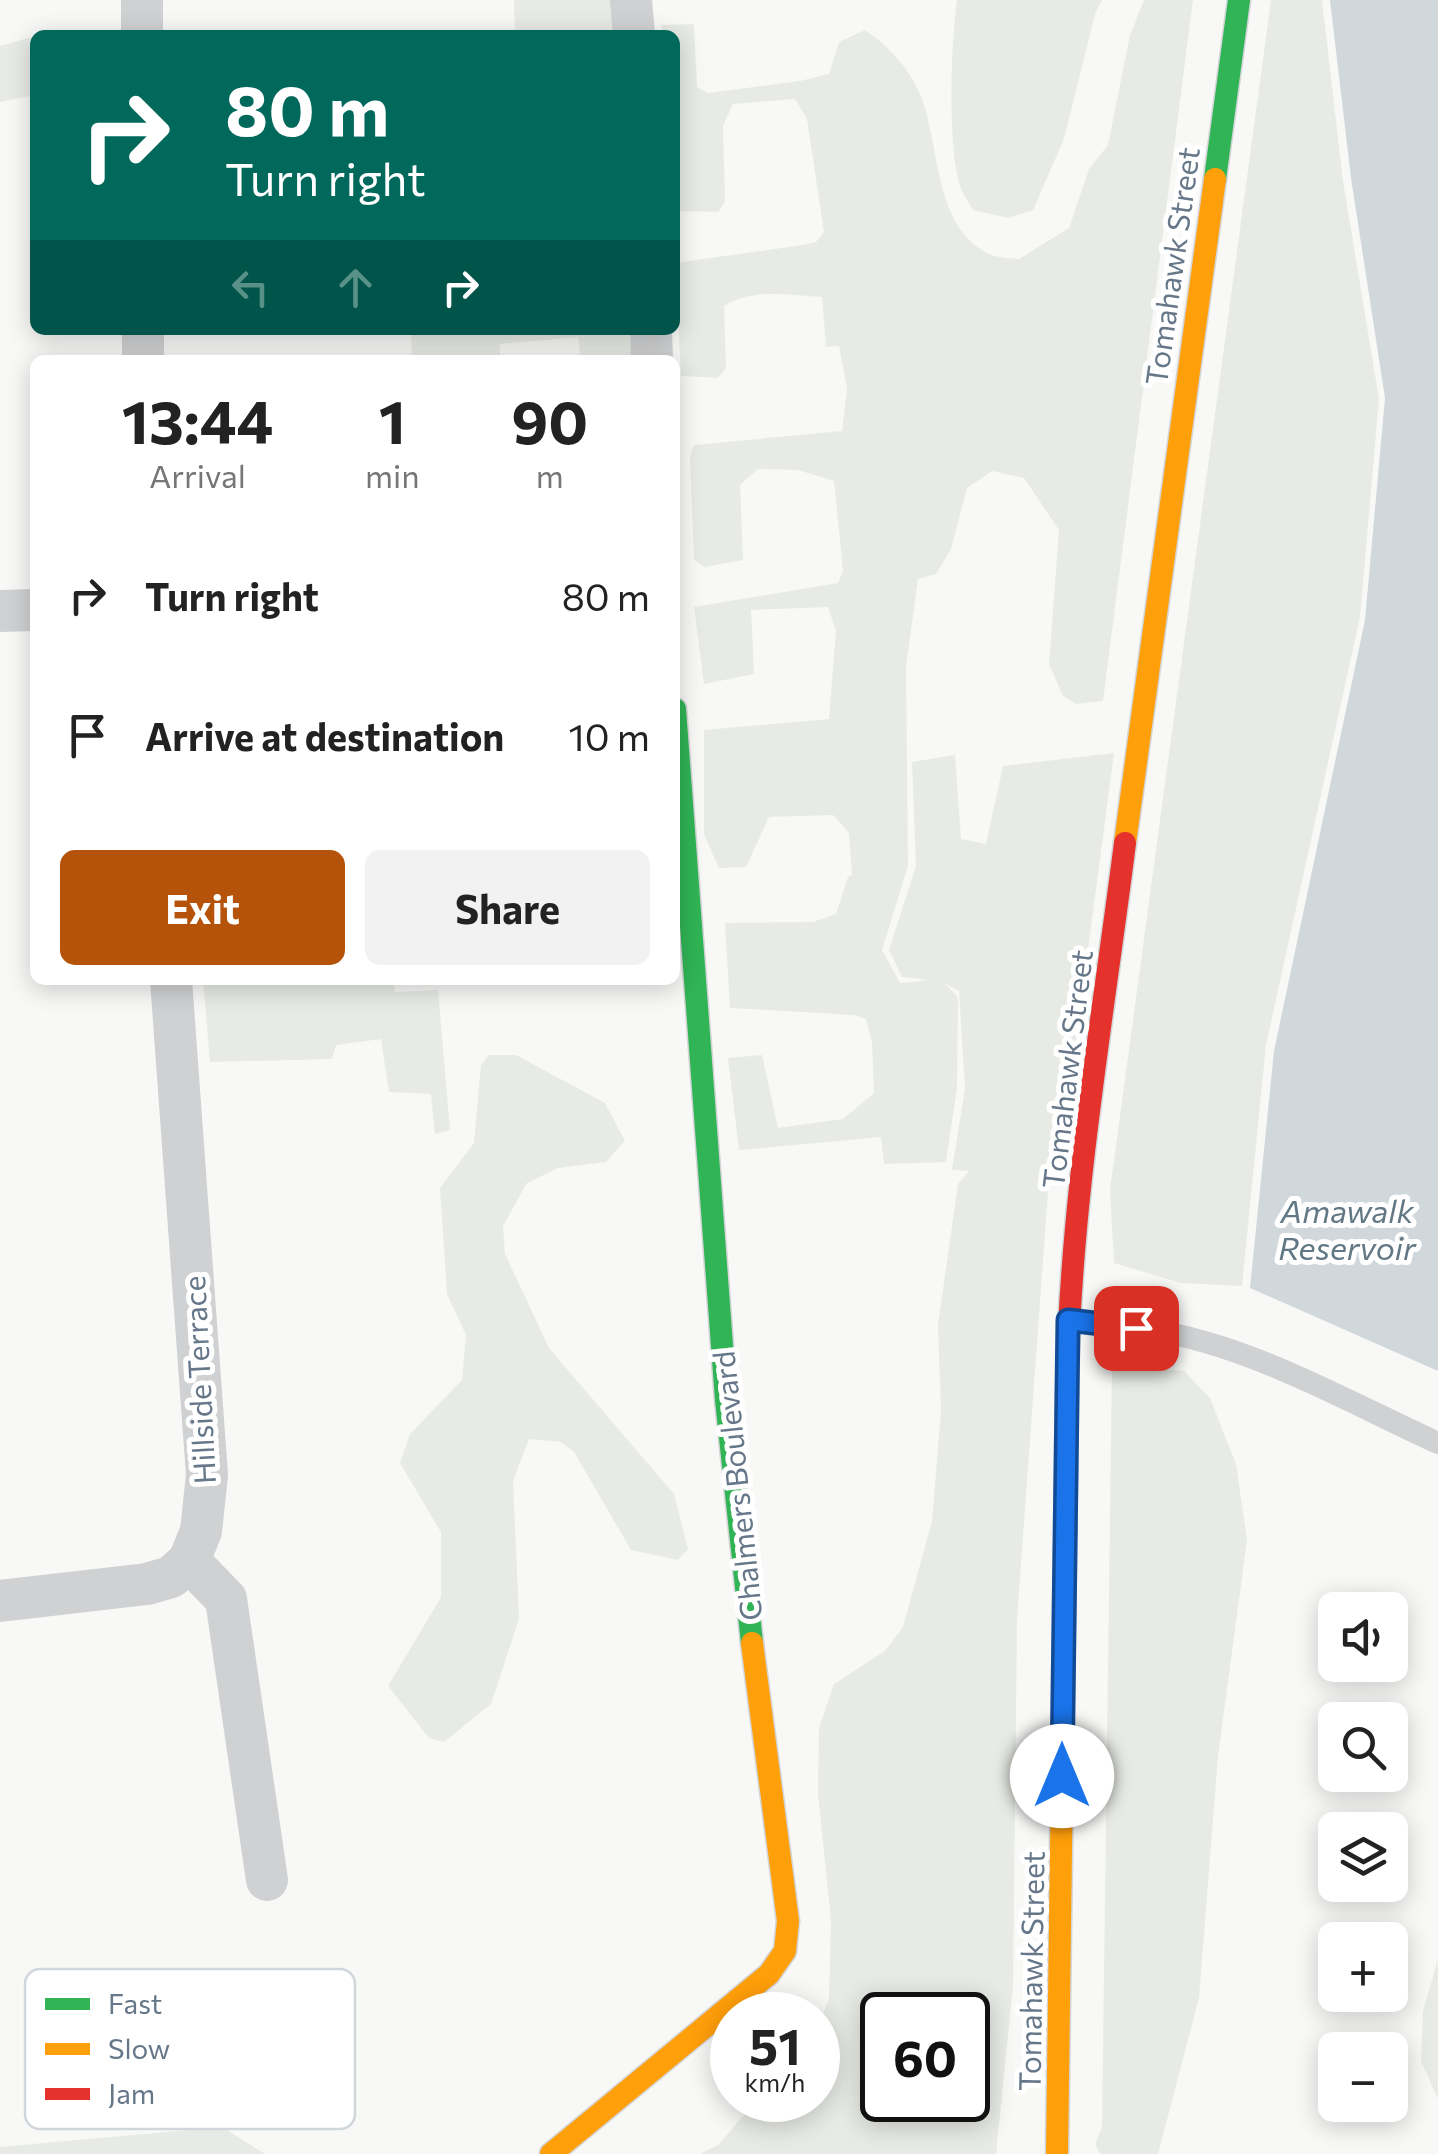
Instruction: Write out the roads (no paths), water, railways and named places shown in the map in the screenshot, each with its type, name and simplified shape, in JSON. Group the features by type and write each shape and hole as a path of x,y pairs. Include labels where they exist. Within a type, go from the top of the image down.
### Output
{"main road":[{"name":"Tomahawk Street","path":"1058,2154 1068,1320 1079,1204 1142,716 1239,0"},
{"name":"Chalmers Boulevard","path":"550,2154 769,1974 785,1951 788,1921 726,1400 680,777"}],"street":[{"path":"142,0 142,30"},
{"path":"632,0 634,30"},
{"path":"0,610 30,610"},
{"name":"Hillside Terrace","path":"171,985 207,1475 201,1531 189,1560"},
{"path":"0,1601 146,1584 171,1577 189,1560 226,1598 267,1880"}],"lane":[{"path":"1068,1320 1159,1331 1208,1343 1252,1358 1438,1442"}],"water":[{"name":"Amawalk Reservoir","path":"1330,0 1438,0 1438,1371 1250,1288 1274,1051 1365,620 1385,398 1351,178"}]}
